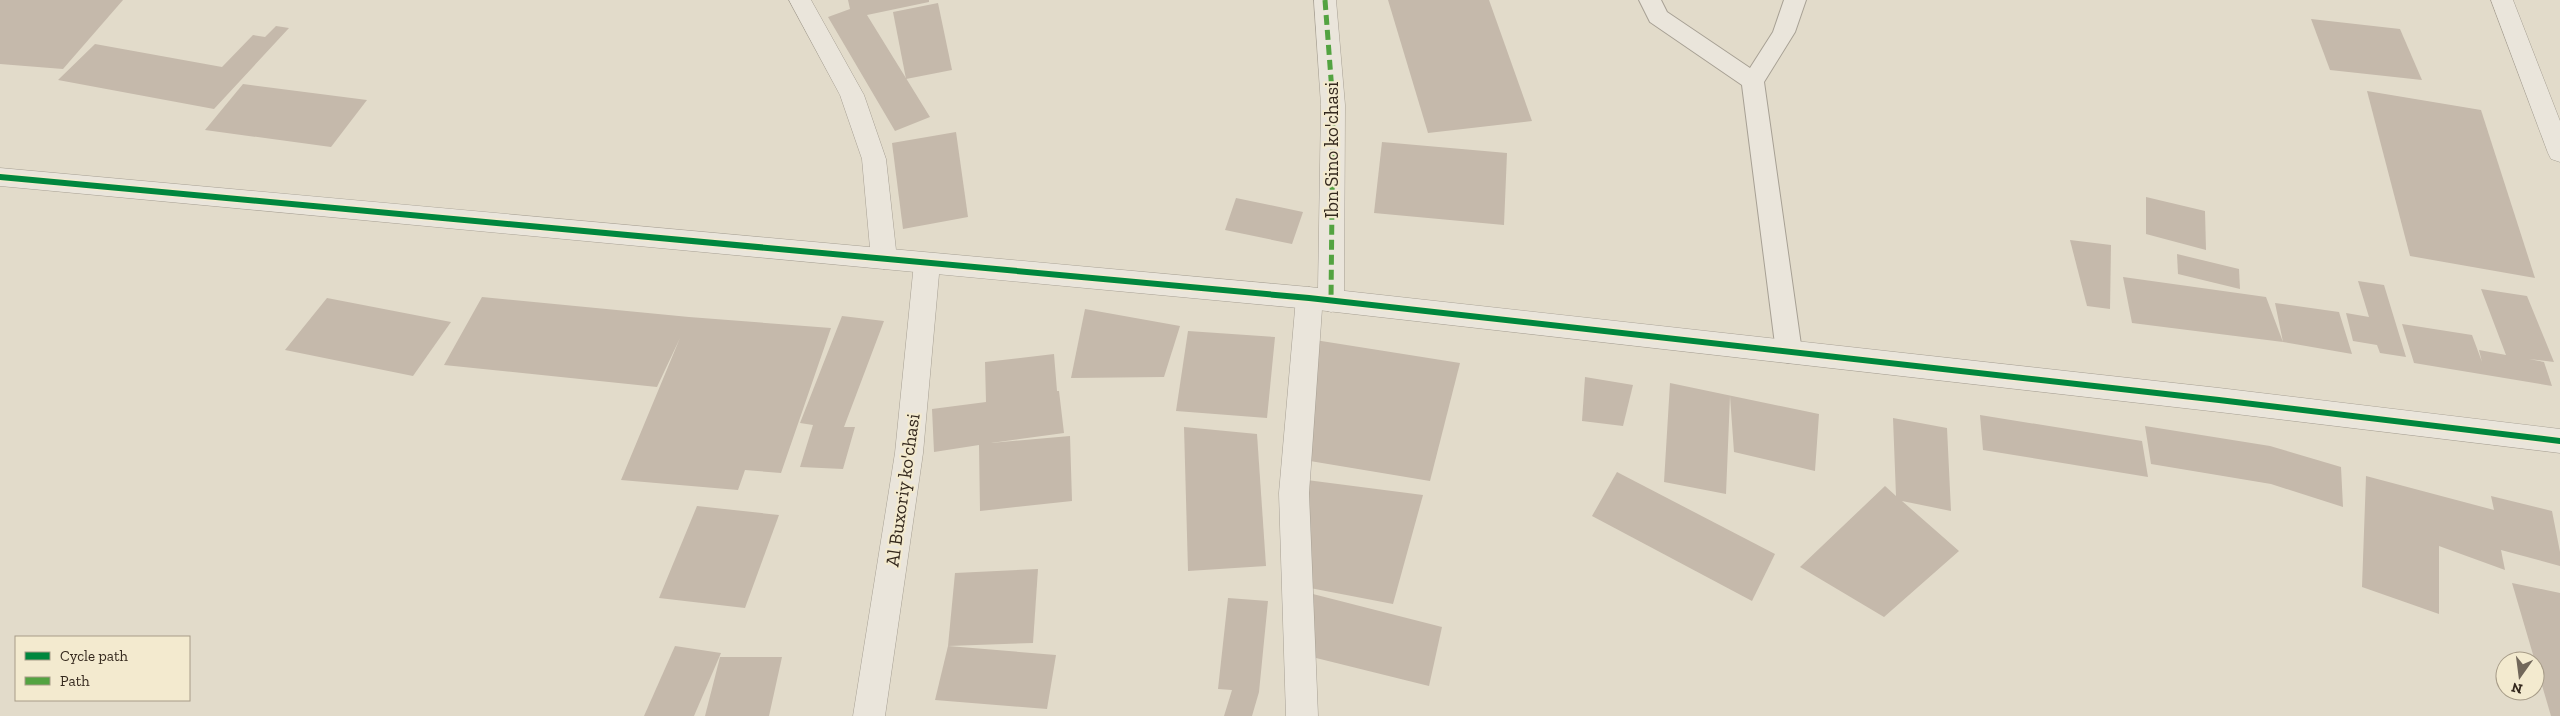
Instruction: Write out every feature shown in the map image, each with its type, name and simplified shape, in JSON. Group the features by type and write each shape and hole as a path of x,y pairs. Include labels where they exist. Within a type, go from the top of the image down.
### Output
{"street":[{"path":"800,0 852,96 874,159 884,259"},
{"name":"Ibn Sino ko'chasi","path":"1302,716 1294,493 1320,299 1333,105 1324,0"},
{"path":"2502,0 2560,154"},
{"path":"0,177 1320,299 2219,400 2560,441"},
{"name":"Al Buxoriy ko'chasi","path":"869,716 909,453 926,262"}],"lane":[{"path":"1650,0 1658,18 1753,81"},
{"path":"1788,352 1753,81 1771,56 1792,14 1795,0"}],"building":[{"path":"0,0 123,0 63,69 0,64"},
{"path":"848,0 929,0 929,2 867,15 930,117 895,131 828,17 850,9"},
{"path":"1388,0 1489,0 1532,121 1428,133"},
{"path":"938,3 952,70 906,79 893,12"},
{"path":"2311,19 2400,29 2422,80 2330,70"},
{"path":"276,26 289,28 214,109 58,80 95,44 222,67 253,35 265,37"},
{"path":"243,84 367,100 331,147 205,130"},
{"path":"2367,91 2481,110 2535,278 2410,256"},
{"path":"956,132 968,217 903,229 892,143"},
{"path":"1382,142 1507,153 1504,225 1374,213"},
{"path":"2146,197 2205,211 2206,250 2146,234"},
{"path":"1236,198 1303,212 1292,244 1225,230"},
{"path":"2070,240 2111,245 2110,309 2087,306"},
{"path":"2177,254 2239,269 2240,289 2178,274"},
{"path":"2123,277 2266,297 2283,342 2132,323"},
{"path":"2358,281 2384,285 2406,357 2380,353 2377,345 2353,341 2346,313 2369,317"},
{"path":"2481,289 2527,296 2554,362 2529,359 2544,362 2552,386 2414,363 2402,324 2472,335 2482,362 2479,350 2506,355"},
{"path":"482,297 689,317 831,328 781,473 745,470 738,490 621,480 680,338 657,387 444,365"},
{"path":"327,298 451,322 413,376 285,350"},
{"path":"2275,303 2339,312 2352,354 2283,342"},
{"path":"1085,309 1180,326 1164,377 1071,378"},
{"path":"842,316 884,321 844,427 855,427 843,469 800,467 813,425 800,423"},
{"path":"1188,331 1275,337 1267,418 1176,411"},
{"path":"1315,340 1460,363 1430,481 1304,460"},
{"path":"1054,354 1057,391 1059,391 1064,433 991,443 1070,436 1072,501 980,511 979,445 934,452 932,409 986,402 985,362"},
{"path":"1585,377 1633,385 1623,426 1582,421"},
{"path":"1670,383 1819,414 1815,471 1734,452 1730,396 1726,494 1664,482"},
{"path":"1980,415 2142,441 2148,477 1983,450"},
{"path":"1893,418 1947,428 1951,511 1902,501 1959,551 1884,617 1800,567 1885,486 1896,496"},
{"path":"2145,426 2270,446 2341,467 2343,507 2271,484 2151,464"},
{"path":"1184,427 1257,434 1266,566 1188,571"},
{"path":"1617,472 1775,554 1752,601 1592,516"},
{"path":"2366,476 2494,510 2491,496 2552,511 2560,552 2560,566 2501,550 2505,570 2439,546 2439,614 2362,587"},
{"path":"1299,479 1423,495 1393,604 1310,588"},
{"path":"697,506 779,515 745,608 659,598"},
{"path":"1038,569 1033,643 948,646 955,573"},
{"path":"2512,583 2560,593 2560,716 2551,716 2545,696 2545,651 2532,651"},
{"path":"1305,592 1442,627 1429,686 1304,655"},
{"path":"1228,598 1268,601 1259,692 1252,716 1224,716 1232,690 1218,689"},
{"path":"675,646 721,653 694,716 644,716"},
{"path":"948,646 1056,655 1047,709 935,700"},
{"path":"720,657 782,657 769,716 705,716"}],"marked path":[{"path":"1325,0 1333,105 1331,301"}],"cycle path":[{"path":"0,177 1309,298 2219,400 2560,441"}]}
